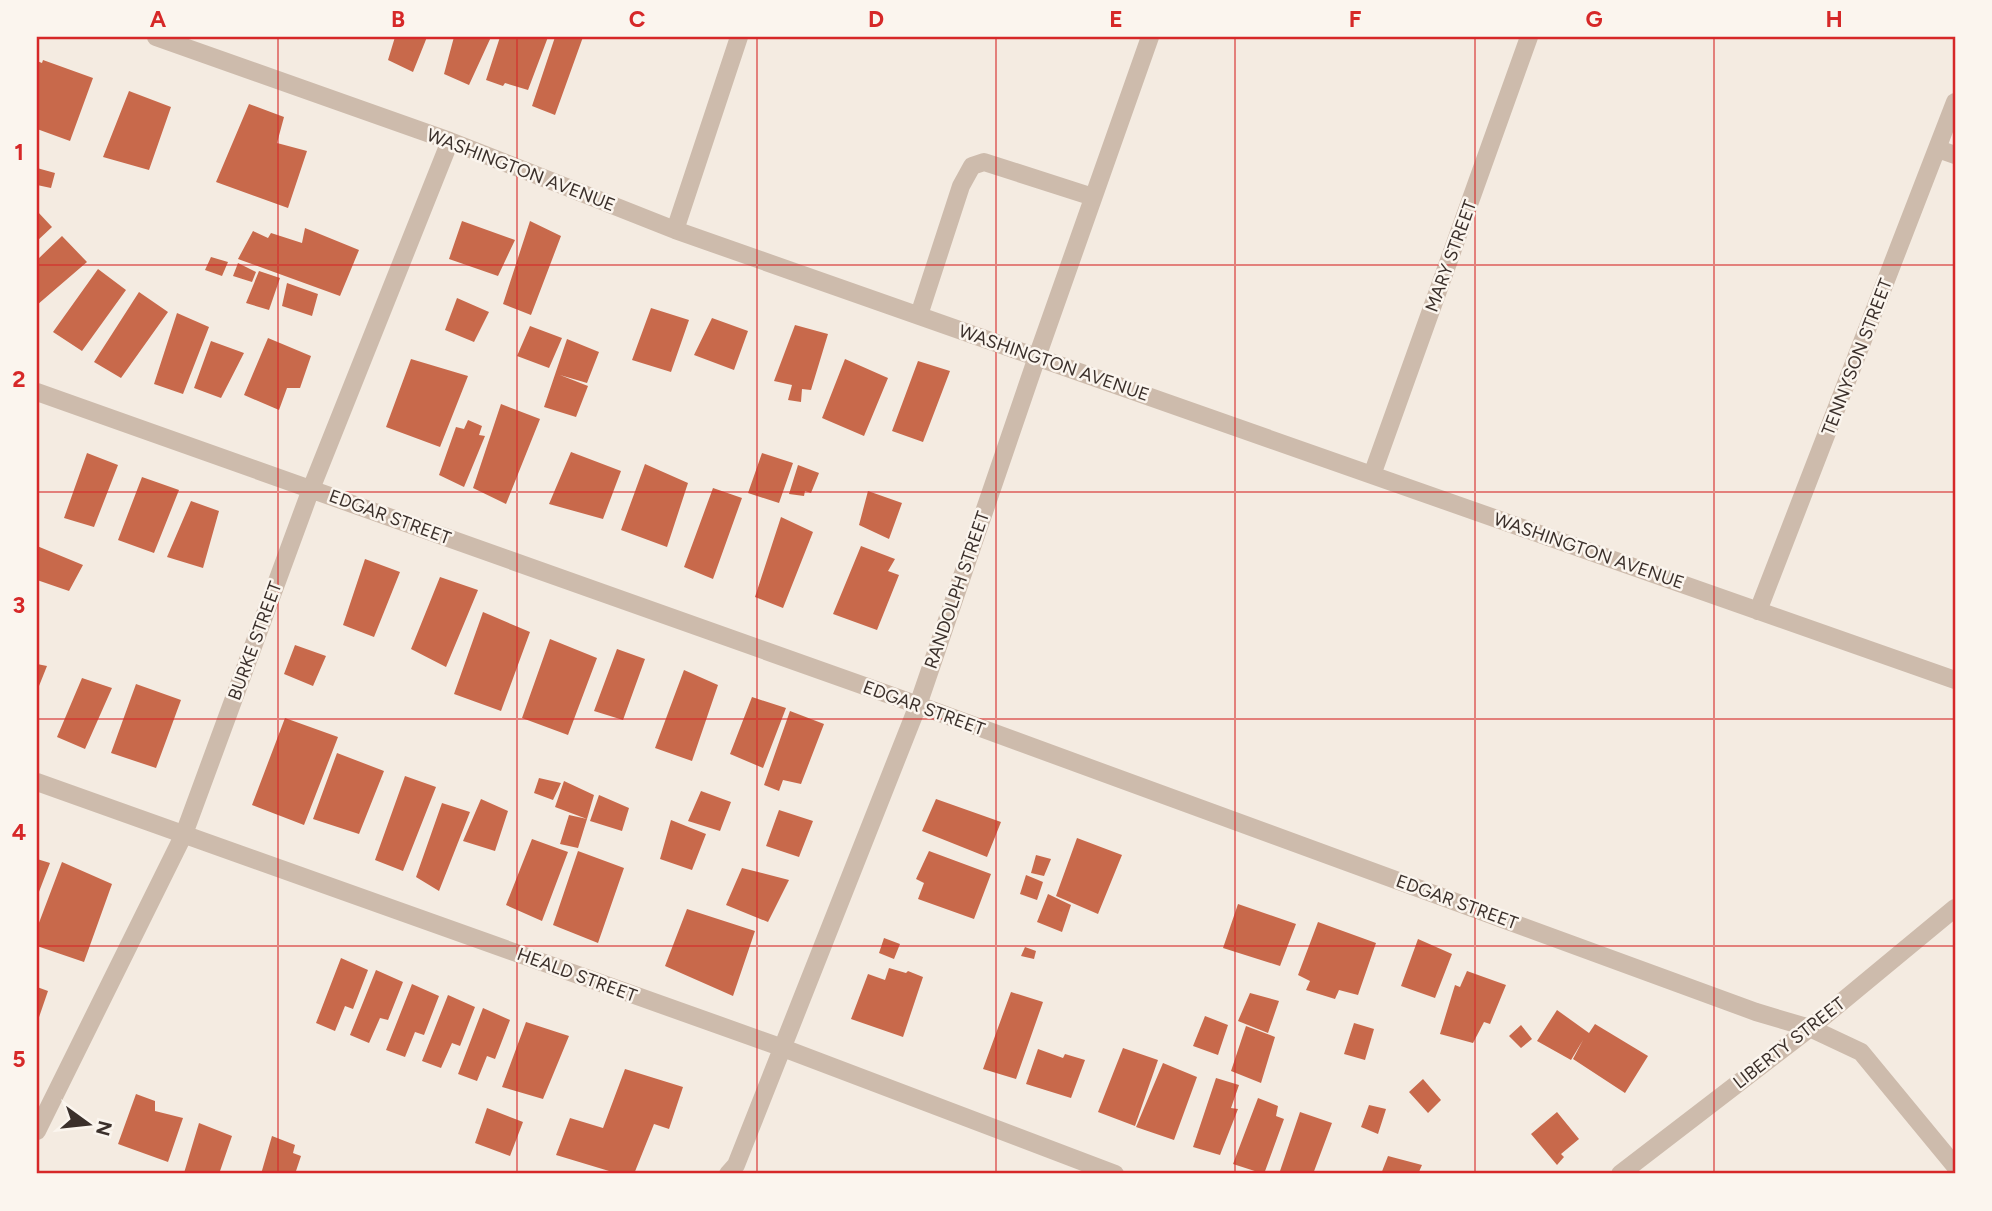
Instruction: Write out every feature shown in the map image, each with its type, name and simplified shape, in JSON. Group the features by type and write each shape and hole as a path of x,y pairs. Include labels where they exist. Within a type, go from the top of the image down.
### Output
{"street":[{"name":"WASHINGTON AVENUE","path":"156,37 450,141 675,230 1955,680"},
{"path":"675,230 739,37"},
{"name":"RANDOLPH STREET","path":"728,1174 736,1165 918,705 1150,37"},
{"name":"MARY STREET","path":"1372,475 1529,37"},
{"name":"TENNYSON STREET","path":"1758,611 1955,102"},
{"name":"BURKE STREET","path":"37,1131 184,834 311,489 450,141"},
{"path":"1938,149 1955,155"},
{"path":"919,315 961,186 972,166 984,162 1093,197"},
{"name":"EDGAR STREET","path":"37,392 918,705 1756,1012 1810,1028 1861,1052 1955,1166"},
{"name":"HEALD STREET","path":"37,782 783,1048 1115,1174"},
{"name":"LIBERTY STREET","path":"1620,1174 1810,1028 1955,908"}],"building":[{"path":"395,37 427,37 413,72 388,60"},
{"path":"454,37 491,37 469,85 444,74"},
{"path":"500,37 548,37 528,90 486,80"},
{"path":"555,37 583,37 555,115 532,106"},
{"path":"43,60 93,78 70,141 37,129 37,61 42,63"},
{"path":"129,91 171,107 149,170 103,157"},
{"path":"249,104 284,117 277,143 307,151 288,208 216,182"},
{"path":"37,168 55,173 51,188 37,185"},
{"path":"37,211 52,227 37,241"},
{"path":"462,221 515,240 498,276 449,259"},
{"path":"530,221 561,236 531,315 503,304"},
{"path":"305,228 359,250 340,296 238,259 253,231 268,238 271,233 302,243"},
{"path":"62,236 87,262 37,305 37,260"},
{"path":"211,257 228,262 222,276 205,270"},
{"path":"238,263 256,272 252,282 233,276"},
{"path":"98,269 126,290 82,351 53,332"},
{"path":"259,271 280,278 269,310 246,303"},
{"path":"287,283 318,294 312,316 282,306"},
{"path":"139,292 168,312 121,378 94,362"},
{"path":"457,298 489,312 474,342 445,330"},
{"path":"651,308 689,320 671,372 632,360"},
{"path":"177,313 209,327 183,394 154,384"},
{"path":"712,318 748,331 734,370 694,355"},
{"path":"795,325 828,334 811,390 802,389 801,402 788,400 792,385 774,381"},
{"path":"530,326 562,338 549,368 517,356"},
{"path":"268,338 311,356 300,388 287,388 279,410 244,395"},
{"path":"567,339 599,352 587,383 560,375 588,386 576,417 544,407"},
{"path":"211,341 244,353 221,398 194,388"},
{"path":"411,359 468,376 440,447 386,427"},
{"path":"845,359 888,378 864,436 822,418"},
{"path":"918,361 950,371 923,442 892,431"},
{"path":"501,404 540,419 506,504 473,488"},
{"path":"468,420 482,426 479,435 485,436 464,487 439,475 456,427 464,429"},
{"path":"571,452 621,471 603,519 549,504"},
{"path":"87,453 118,465 94,527 64,518"},
{"path":"762,453 793,463 779,503 748,493"},
{"path":"645,464 688,483 667,547 621,530"},
{"path":"798,465 819,473 811,493 805,491 804,496 789,494"},
{"path":"142,477 179,490 154,553 118,540"},
{"path":"713,488 742,498 713,579 684,567"},
{"path":"868,491 902,503 889,539 859,525"},
{"path":"191,501 219,511 203,568 167,557"},
{"path":"781,517 813,532 783,608 755,597"},
{"path":"37,546 83,565 69,591 37,580"},
{"path":"861,546 895,559 888,571 899,575 877,630 833,614"},
{"path":"365,559 400,572 374,637 343,625"},
{"path":"440,577 478,590 446,667 411,649"},
{"path":"483,612 530,632 501,711 454,694"},
{"path":"550,639 597,658 568,735 522,718"},
{"path":"295,645 326,656 313,686 284,674"},
{"path":"617,649 645,659 623,720 594,711"},
{"path":"37,664 47,666 37,691"},
{"path":"684,670 718,685 692,761 655,748"},
{"path":"82,678 112,688 85,749 57,737"},
{"path":"136,684 181,700 156,768 111,753"},
{"path":"752,697 786,708 763,768 730,754"},
{"path":"790,711 824,724 801,784 783,780 779,791 764,785"},
{"path":"285,718 338,737 304,825 252,805"},
{"path":"337,753 384,771 359,834 313,819"},
{"path":"405,776 436,787 403,871 375,860"},
{"path":"539,778 561,783 553,800 534,793"},
{"path":"564,781 594,795 587,819 555,807"},
{"path":"701,791 731,802 720,831 688,821"},
{"path":"599,795 629,808 622,831 590,821"},
{"path":"481,799 508,811 495,851 463,841"},
{"path":"936,799 1001,822 987,857 922,831"},
{"path":"442,803 470,812 439,891 416,877"},
{"path":"779,810 813,821 799,857 766,846"},
{"path":"569,815 587,819 578,848 560,844"},
{"path":"671,820 706,834 692,870 660,859"},
{"path":"1077,838 1122,855 1098,914 1056,896"},
{"path":"532,839 568,852 542,921 506,905"},
{"path":"578,851 624,868 598,943 553,925"},
{"path":"929,851 991,874 974,919 918,899 924,883 916,879"},
{"path":"1036,855 1051,859 1044,876 1031,873"},
{"path":"37,859 50,863 37,897"},
{"path":"62,862 112,884 84,962 37,946 37,928"},
{"path":"742,868 789,880 768,922 726,905"},
{"path":"1026,875 1043,882 1037,900 1020,894"},
{"path":"1048,894 1071,905 1062,932 1037,922"},
{"path":"1238,904 1296,924 1280,966 1223,948"},
{"path":"687,909 755,931 733,996 665,966"},
{"path":"1318,922 1376,943 1358,995 1339,990 1335,999 1306,990 1310,981 1298,975"},
{"path":"884,938 900,944 894,959 879,953"},
{"path":"1418,939 1452,954 1435,998 1401,986"},
{"path":"1025,947 1036,951 1034,959 1021,956"},
{"path":"341,958 368,970 353,1009 345,1006 335,1031 316,1023"},
{"path":"889,968 923,977 903,1037 851,1019 868,974 885,980"},
{"path":"376,970 403,982 388,1020 380,1018 369,1043 350,1035"},
{"path":"1467,971 1506,985 1490,1024 1484,1022 1473,1043 1440,1034 1455,985 1460,987"},
{"path":"412,984 439,996 424,1035 415,1032 405,1057 386,1050"},
{"path":"37,987 48,991 37,1023"},
{"path":"1011,992 1043,1002 1016,1079 983,1069"},
{"path":"1250,993 1279,1001 1268,1033 1238,1021"},
{"path":"448,995 475,1007 460,1046 452,1043 441,1068 422,1061"},
{"path":"483,1008 510,1020 495,1059 487,1056 477,1081 458,1074"},
{"path":"1557,1010 1589,1033 1595,1024 1648,1056 1625,1093 1573,1059 1583,1040 1571,1060 1537,1041"},
{"path":"1205,1016 1228,1025 1218,1055 1193,1046"},
{"path":"526,1022 569,1036 543,1099 502,1087"},
{"path":"1354,1023 1374,1029 1365,1060 1344,1054"},
{"path":"1521,1025 1532,1039 1521,1048 1509,1036"},
{"path":"1246,1026 1275,1037 1261,1083 1231,1071"},
{"path":"1123,1048 1158,1060 1135,1126 1098,1112"},
{"path":"1038,1049 1063,1058 1065,1054 1085,1060 1071,1098 1026,1084"},
{"path":"1163,1063 1197,1077 1174,1140 1136,1127"},
{"path":"625,1069 683,1087 669,1129 654,1124 634,1174 619,1174 556,1155 570,1118 603,1128"},
{"path":"1216,1078 1239,1085 1231,1108 1238,1109 1220,1155 1193,1147"},
{"path":"1423,1079 1441,1100 1428,1113 1409,1092"},
{"path":"136,1094 155,1101 155,1111 183,1118 168,1162 118,1144"},
{"path":"1258,1098 1278,1106 1276,1116 1284,1119 1264,1174 1233,1164"},
{"path":"1369,1105 1386,1109 1378,1134 1361,1127"},
{"path":"487,1108 523,1122 510,1156 475,1143"},
{"path":"1300,1112 1332,1123 1313,1174 1279,1174"},
{"path":"1557,1112 1579,1139 1561,1154 1564,1157 1557,1165 1531,1134"},
{"path":"199,1123 232,1136 219,1174 184,1173"},
{"path":"272,1136 295,1145 293,1153 301,1156 295,1174 261,1174"},
{"path":"1388,1156 1422,1165 1418,1174 1381,1174"}]}
